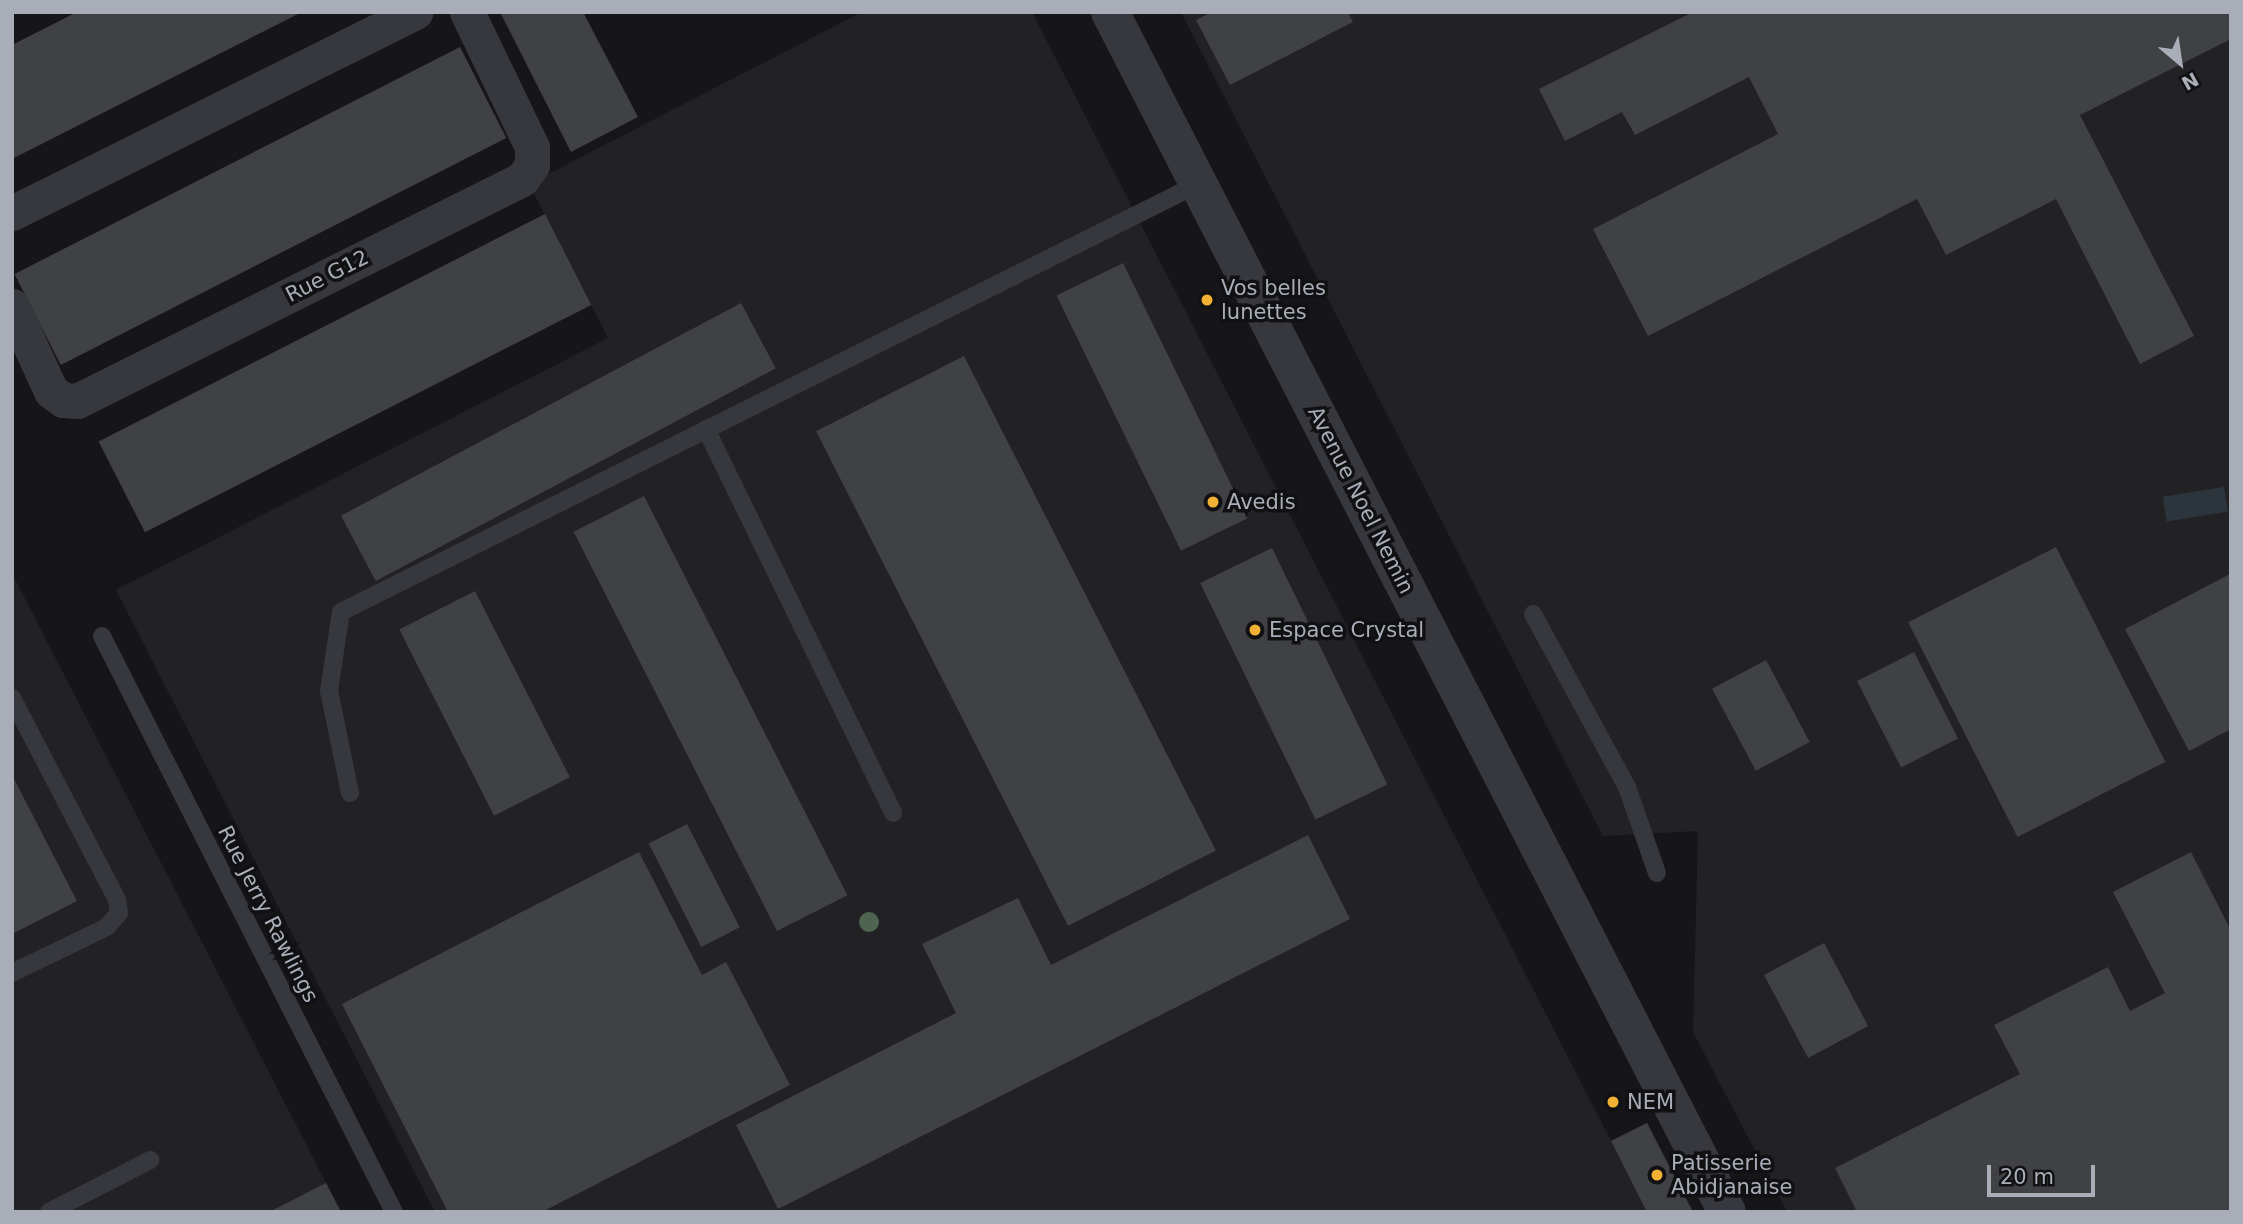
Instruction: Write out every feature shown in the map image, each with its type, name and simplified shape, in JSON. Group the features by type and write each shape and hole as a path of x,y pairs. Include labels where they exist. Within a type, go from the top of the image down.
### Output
{"street":[{"path":"12,213 416,12"},
{"name":"Rue G12","path":"12,306 51,391 63,400 77,401 522,178 532,164 532,147 467,12"},
{"name":"Avenue Noel Nemin","path":"1110,12 1727,1212"}],"lane":[{"path":"350,793 329,691 341,612 1198,184"},
{"path":"706,429 892,813"},
{"path":"1533,614 1628,787 1657,873"},
{"name":"Rue Jerry Rawlings","path":"102,636 394,1212"},
{"path":"12,698 117,900 119,913 107,927 12,973"},
{"path":"49,1212 150,1160"}],"shaded area":[{"path":"862,12 1032,12 1611,1141 1647,1123 1693,1212 435,1212 116,590 608,338 529,184"},
{"path":"1181,12 2231,12 2231,1212 1787,1212 1693,1032 1698,831 1603,836"},
{"path":"2224,487 2228,512 2167,521 2163,497"},
{"path":"12,573 40,628 341,1212 12,1212"}],"building":[{"path":"77,12 302,12 12,159 12,45"},
{"path":"500,12 583,12 638,117 571,152"},
{"path":"1212,12 1348,12 1353,22 1230,85 1196,20"},
{"path":"1693,12 2231,12 2231,39 2080,115 2194,336 2140,364 2056,199 1946,255 1917,199 1648,336 1593,229 1778,134 1749,77 1635,135 1622,112 1565,141 1539,89"},
{"path":"460,47 506,138 61,365 14,274"},
{"path":"545,214 591,305 145,532 99,441"},
{"path":"1123,263 1247,518 1181,551 1056,295"},
{"path":"741,303 776,368 376,581 341,516"},
{"path":"964,356 1216,851 1068,926 816,431"},
{"path":"644,496 847,895 777,931 574,532"},
{"path":"2056,547 2165,762 2018,837 1908,622"},
{"path":"1272,548 1387,784 1315,819 1200,583"},
{"path":"2230,574 2231,729 2189,751 2125,629"},
{"path":"475,591 570,777 494,816 399,630"},
{"path":"1914,652 1958,738 1901,767 1857,681"},
{"path":"1766,660 1810,742 1756,771 1712,689"},
{"path":"12,775 77,901 12,934"},
{"path":"687,824 740,927 701,947 649,844"},
{"path":"1308,835 1350,919 778,1209 736,1125 956,1013 922,944 1018,898 1051,965"},
{"path":"639,852 702,975 726,962 790,1085 542,1212 448,1212 342,1004"},
{"path":"2191,852 2231,931 2231,1212 1857,1212 1835,1168 2020,1074 1994,1025 2108,967 2130,1011 2165,993 2113,892"},
{"path":"1824,943 1868,1026 1808,1058 1764,975"},
{"path":"1647,1123 1693,1212 1647,1212 1611,1141"},
{"path":"326,1183 341,1212 269,1212"}],"place":[{"name":"Vos belles lunettes","path":"1207,300"},
{"name":"Avedis","path":"1213,502"},
{"name":"Espace Crystal","path":"1255,630"},
{"name":"NEM","path":"1613,1102"},
{"name":"Patisserie Abidjanaise","path":"1657,1175"}]}
